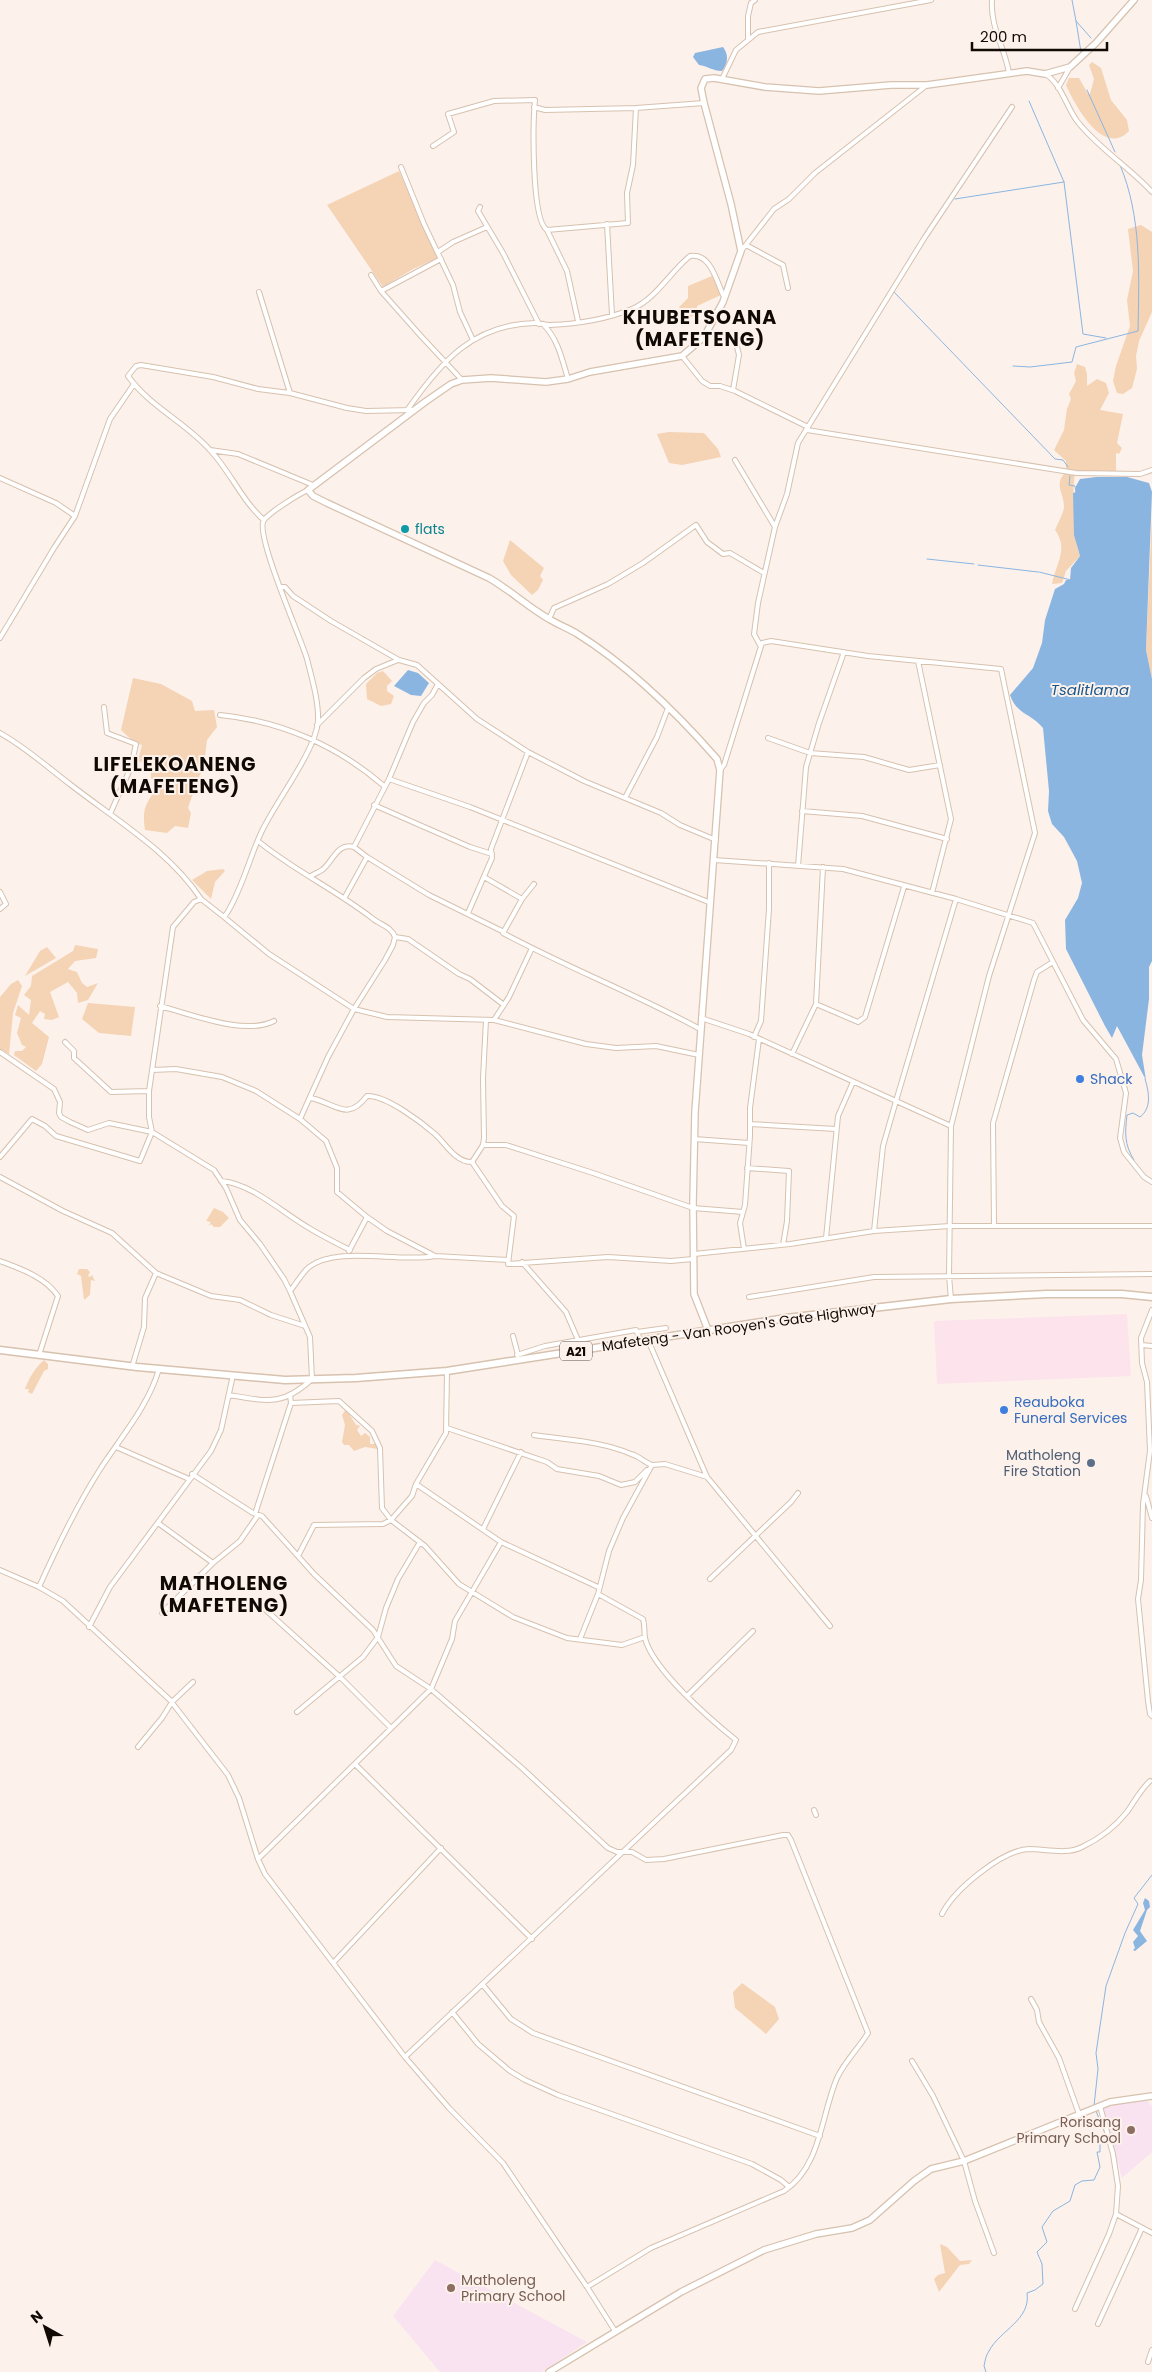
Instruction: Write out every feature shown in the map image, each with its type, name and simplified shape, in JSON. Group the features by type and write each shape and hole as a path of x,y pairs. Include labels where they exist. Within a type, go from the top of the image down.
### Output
{"main road":[{"name":"Mafeteng - Van Rooyen's Gate Highway","path":"0,1350 132,1367 285,1380 312,1379 447,1371 518,1357 648,1340 830,1312 951,1299 1047,1294 1122,1294 1152,1297"}],"street":[{"path":"748,38 748,16 751,3 755,0"},
{"path":"722,79 736,50 748,38 758,32 931,0"},
{"path":"992,0 993,24 1002,45 1009,73"},
{"path":"1058,88 1070,67 1096,43 1134,0"},
{"path":"1055,75 1070,67"},
{"path":"741,251 732,204 704,103 701,88 705,79 709,77 765,87 819,91 891,85 927,85 1034,71 1055,75 1062,79"},
{"path":"1055,75 1062,79"},
{"path":"1055,75 1058,88 1076,120 1086,132 1152,192"},
{"path":"264,520 451,384 462,380 492,378 546,382 568,379 590,372 682,356 704,337 724,297 741,251 774,209 789,199 815,173 927,85"},
{"path":"433,146 454,132 448,114 494,101 536,100 534,108 534,175 538,215 542,227 547,230 568,271 578,321"},
{"path":"534,108 545,110 636,108 704,103"},
{"path":"720,770 724,765 760,644 754,634 764,573 775,527 787,494 798,443 925,237 1012,106"},
{"path":"547,230 628,223 627,193 633,164 636,108"},
{"path":"401,167 453,285 460,312 473,340"},
{"path":"480,207 478,211 541,324 551,332 561,353 568,379"},
{"path":"607,224 612,314"},
{"path":"438,252 453,242 487,228"},
{"path":"746,245 782,265 788,288"},
{"path":"408,409 426,384 455,351 473,340 499,329 578,321 612,314 642,304 686,259 694,255 701,256 706,260 724,297"},
{"path":"381,291 441,259"},
{"path":"371,275 381,291 462,380"},
{"path":"259,292 290,393"},
{"path":"733,390 739,355 735,338"},
{"path":"682,356 702,382 710,386 733,390 808,429 1076,473 1140,474 1152,470"},
{"path":"224,917 231,908 258,841 312,739 317,725 318,711 307,659 263,536 264,520 210,450 184,426 159,409 128,376 136,366 141,365 213,377 258,389 290,393 347,408 366,411 415,410"},
{"path":"0,638 54,548 76,516 110,419 134,384"},
{"path":"210,450 238,454 310,488 313,496 489,578 511,591 549,619 575,632 621,665 668,708 717,759 720,770 716,840 700,1029 694,1140 694,1294 708,1330"},
{"path":"735,460 775,527"},
{"path":"0,478 50,500 76,516"},
{"path":"549,619 554,608 608,584 643,563 696,526 707,542 724,554 730,552 764,573"},
{"path":"280,587 285,587 293,596 331,621 399,660 417,665 477,720 528,752 584,781 716,840"},
{"path":"760,644 771,641 844,652 1001,670 1035,832 984,995 951,1126 949,1276 951,1299"},
{"path":"798,866 804,785 810,753 844,652"},
{"path":"317,725 364,678 376,669 399,660"},
{"path":"918,661 951,819 932,894"},
{"path":"354,847 389,779 413,722 438,684"},
{"path":"104,707 108,733 136,744 131,767 110,814"},
{"path":"625,798 657,737 668,708"},
{"path":"220,715 275,724 312,739 363,769 384,786"},
{"path":"0,733 26,748 110,814 188,879 201,899 269,954 354,1009 387,1017 494,1020 586,1044 616,1048 656,1046 699,1055"},
{"path":"768,738 810,753 864,757 909,770 940,765"},
{"path":"468,913 484,877 501,819 528,752"},
{"path":"389,779 501,819 591,857 711,903"},
{"path":"374,805 470,847 492,854"},
{"path":"802,811 862,816 947,839"},
{"path":"258,841 270,851 391,929 395,937 394,944 354,1009 328,1057 300,1119"},
{"path":"311,876 323,869 339,850 349,846 354,847 429,895 468,913 576,971 626,991 700,1029"},
{"path":"344,897 367,857"},
{"path":"714,860 843,869 904,887 956,899 1033,923 1083,1020 1116,1059 1126,1093 1120,1138 1124,1152 1144,1177 1152,1182"},
{"path":"744,1249 740,1223 744,1212 750,1108 757,1038 762,1011 769,909 769,864"},
{"path":"792,1054 816,1004 823,867"},
{"path":"484,877 522,899"},
{"path":"504,932 522,899 534,884"},
{"path":"816,1004 858,1022 865,1017 904,887"},
{"path":"0,892 6,904 0,909"},
{"path":"0,1158 32,1119 45,1126 56,1136 140,1161 152,1132 149,1117 149,1092 173,927 194,902 201,899"},
{"path":"874,1231 883,1146 956,899"},
{"path":"395,937 408,939 459,974 470,979 504,1006"},
{"path":"494,1020 504,1006 532,948"},
{"path":"994,1226 994,1123 1034,980 1037,972 1053,962"},
{"path":"160,1006 250,1027 265,1026 274,1021"},
{"path":"702,1018 757,1038 951,1126"},
{"path":"472,1162 483,1145 485,1115 483,1078 486,1020"},
{"path":"65,1042 74,1051 74,1058 84,1069 111,1092 149,1092"},
{"path":"0,1052 54,1089 60,1102 59,1112 61,1117 88,1130 109,1124 152,1132 214,1170 240,1220 270,1258 290,1292 310,1337 312,1379 290,1395 269,1402 229,1395"},
{"path":"152,1070 176,1069 222,1077 256,1091 300,1119 323,1136 326,1141 337,1168 337,1192 366,1218 435,1256"},
{"path":"826,1238 838,1116 853,1082"},
{"path":"311,1098 347,1111 356,1109 367,1096 375,1097 391,1104 421,1123 437,1135 451,1151 467,1162 472,1162"},
{"path":"750,1124 836,1129"},
{"path":"694,1140 749,1143"},
{"path":"483,1145 506,1145 593,1172 693,1208 744,1212"},
{"path":"472,1162 502,1206 514,1216 508,1264 608,1257 671,1261 693,1256 874,1231 950,1226 1152,1226"},
{"path":"747,1168 789,1171 787,1221 783,1245"},
{"path":"0,1177 63,1211 112,1233 156,1273 210,1296 240,1300 271,1315 305,1326"},
{"path":"221,1181 233,1182 246,1188 349,1252 383,1258 435,1256 508,1260"},
{"path":"290,1292 308,1267 319,1261 349,1252 366,1218"},
{"path":"0,1261 51,1286 58,1296 39,1355"},
{"path":"522,1262 566,1312 578,1340"},
{"path":"132,1367 144,1327 145,1298 156,1273"},
{"path":"749,1297 874,1277 1152,1274"},
{"path":"1152,1310 1141,1338 1142,1363 1147,1382 1150,1451 1146,1496 1143,1504 1141,1580 1138,1599 1148,1701 1152,1716"},
{"path":"513,1336 518,1357 545,1346 636,1330 637,1332 666,1328"},
{"path":"637,1332 641,1341"},
{"path":"648,1340 707,1477 830,1626"},
{"path":"1142,1345 1152,1346"},
{"path":"40,1587 73,1517 136,1418 156,1379 159,1369"},
{"path":"298,1556 314,1525 383,1524 391,1520 412,1496 416,1484 441,1444 447,1428 447,1371"},
{"path":"89,1627 110,1587 211,1450 218,1437 233,1375"},
{"path":"162,1613 213,1563 240,1541 256,1514 291,1403 290,1395"},
{"path":"291,1403 339,1401 372,1431 380,1448 382,1508 391,1520 420,1542 459,1584 471,1592 513,1617 567,1638 622,1645 645,1637"},
{"path":"447,1428 521,1452 547,1462 557,1469 598,1476 621,1485 635,1482 652,1465"},
{"path":"534,1435 597,1444 633,1454 642,1461 652,1465 664,1464 707,1477"},
{"path":"116,1447 189,1479"},
{"path":"482,1529 521,1452"},
{"path":"580,1639 598,1594 598,1587 609,1551 623,1518 652,1465"},
{"path":"192,1474 256,1514 283,1538 298,1556 373,1630 396,1666 431,1689 523,1769 608,1848 617,1852 632,1852 646,1860 664,1859 788,1835 868,2033 838,2075 823,2119 820,2136 806,2169 789,2187 651,2248 587,2287"},
{"path":"416,1484 501,1542 598,1587"},
{"path":"710,1579 798,1493"},
{"path":"1146,1496 1152,1518"},
{"path":"158,1523 213,1563"},
{"path":"297,1712 363,1657 378,1637 386,1608 398,1579 420,1542"},
{"path":"258,1859 431,1689 452,1639 455,1621 501,1542"},
{"path":"0,1570 40,1587 63,1602 172,1702 228,1775 239,1798 258,1859 265,1874 406,2057 449,2108 504,2163 615,2331"},
{"path":"406,2057 731,1750 736,1740 664,1672 645,1637 646,1629 643,1619 598,1594"},
{"path":"258,1603 340,1677 391,1728"},
{"path":"688,1695 753,1631"},
{"path":"138,1747 162,1718 172,1702 193,1682"},
{"path":"355,1764 532,1939"},
{"path":"942,1914 958,1893 1002,1856 1015,1851 1030,1849 1073,1850 1105,1834 1125,1814 1150,1782"},
{"path":"814,1810 816,1815"},
{"path":"334,1962 441,1848"},
{"path":"483,1985 511,2019 533,2033 820,2136"},
{"path":"1030,1999 1037,2010 1039,2022 1059,2058 1079,2114"},
{"path":"452,2012 478,2044 510,2071 525,2080 558,2095 752,2164 786,2183 789,2187"},
{"path":"912,2061 933,2096 964,2161 975,2201 994,2253"},
{"path":"550,2372 681,2292 764,2250 816,2234 860,2225 877,2216 914,2181 931,2169 964,2161 1120,2099 1152,2096"},
{"path":"1075,2309 1110,2234 1116,2214 1118,2186 1113,2154 1100,2106"},
{"path":"1116,2214 1152,2233"},
{"path":"1098,2324 1142,2228"},
{"path":"1148,2362 1152,2350"}],"shaded area":[{"path":"1092,62 1101,68 1111,100 1127,120 1129,131 1119,138 1109,138 1100,134 1091,126 1066,85 1069,78 1079,78 1088,94 1090,94 1094,79 1089,65"},
{"path":"399,171 438,258 413,269 383,287 327,205"},
{"path":"1141,225 1152,232 1152,312 1139,341 1136,356 1137,369 1132,388 1123,394 1117,393 1113,381 1116,366 1130,326 1127,300 1133,271 1128,229"},
{"path":"712,276 721,295 697,306 696,313 686,321 679,307 688,298 688,286"},
{"path":"1077,364 1085,367 1087,386 1097,379 1106,383 1109,393 1100,410 1123,414 1117,443 1122,448 1119,454 1116,453 1116,471 1075,473 1076,537 1080,556 1066,571 1062,583 1052,584 1061,550 1059,537 1055,530 1064,507 1060,481 1066,472 1066,461 1054,450 1064,430 1067,409 1071,399 1069,394 1076,381 1074,373"},
{"path":"669,432 704,433 718,449 721,457 682,465 669,463 657,434"},
{"path":"1152,516 1152,679 1146,650"},
{"path":"510,540 544,568 540,576 543,580 538,590 532,595 511,575 503,561"},
{"path":"383,671 392,681 387,686 387,691 394,696 391,704 381,706 367,699 366,684 377,673"},
{"path":"133,678 161,684 192,701 195,711 214,710 217,727 207,740 204,766 196,784 200,790 192,796 188,808 191,813 188,828 175,826 167,833 145,830 145,809 160,782 158,779 155,782 151,778 151,766 138,761 142,745 135,743 121,730"},
{"path":"223,869 225,871 215,882 211,899 192,880 207,871"},
{"path":"75,945 98,949 96,958 75,961 68,969 77,972 82,983 87,987 98,983 88,1000 78,1003 77,993 68,982 50,992 59,1017 52,1020 44,1019 45,1014 40,1011 32,1023 49,1037 42,1064 36,1071 14,1055 15,1051 22,1051 26,1047 22,1045 17,1033 21,1018 15,1015 18,1005 29,1015 31,1000 24,995 31,986 32,976 73,951"},
{"path":"47,947 56,958 25,976 40,951"},
{"path":"18,980 22,986 13,1013 9,1054 0,1049 0,997 11,984"},
{"path":"88,1003 135,1007 131,1036 99,1033 82,1019"},
{"path":"214,1208 223,1212 229,1218 220,1227 214,1227 211,1224 208,1226 211,1222 206,1221"},
{"path":"79,1269 87,1269 90,1272 88,1276 92,1275 95,1281 91,1280 90,1295 84,1300 81,1276 77,1274"},
{"path":"1127,1314 1131,1376 937,1384 934,1321"},
{"path":"44,1360 48,1364 48,1369 44,1371 32,1394 28,1392 29,1389 25,1389 33,1373"},
{"path":"346,1409 356,1425 360,1426 357,1430 361,1436 365,1433 370,1437 370,1444 376,1444 378,1449 365,1447 354,1451 349,1445 344,1445 342,1442 345,1425 342,1415"},
{"path":"742,1983 775,2007 779,2019 766,2034 735,2008 733,1992"},
{"name":"Rorisang Primary School","path":"1146,2099 1152,2106 1152,2152 1122,2178 1103,2108 1117,2101"},
{"path":"940,2244 947,2247 960,2261 972,2260 969,2264 960,2265 939,2292 934,2279 938,2275 945,2273"},
{"name":"Matholeng Primary School","path":"435,2260 587,2342 542,2372 440,2372 393,2316"}],"water":[{"path":"723,47 727,59 722,71 699,65 693,57 695,53"},
{"name":"Tsalitlama","path":"1127,477 1149,483 1152,492 1146,650 1152,679 1152,961 1149,967 1149,999 1142,1055 1146,1080 1117,1026 1112,1038 1066,949 1065,920 1078,898 1082,883 1077,861 1064,837 1052,824 1048,811 1049,791 1043,728 1016,706 1010,695 1033,668 1042,643 1045,620 1055,589 1064,584 1066,580 1070,580 1071,568 1080,556 1074,535 1073,493 1076,492 1076,486 1080,479"},
{"path":"408,670 418,673 429,683 421,696 411,695 394,686"},
{"path":"1145,1898 1149,1901 1150,1907 1147,1910 1140,1931 1147,1941 1135,1951 1133,1950 1135,1948 1133,1942 1138,1936 1133,1930 1145,1910 1143,1903"}],"waterway":[{"path":"1072,0 1076,21 1091,38"},
{"path":"1076,21 1081,52"},
{"path":"1087,90 1115,152"},
{"path":"1029,101 1064,182 1083,334 1106,338"},
{"path":"1013,366 1030,367 1072,362 1076,347 1138,331 1139,268 1136,226 1127,185 1120,165"},
{"path":"955,199 1064,182"},
{"path":"894,292 1055,459 1063,460 1068,467"},
{"path":"1070,476 1069,485 1075,486 1076,493"},
{"path":"927,559 974,564"},
{"path":"978,565 1038,572"},
{"path":"1039,572 1071,580"},
{"path":"1134,1160 1128,1149 1126,1138 1127,1115 1133,1113 1140,1117 1144,1113 1148,1104 1148,1089 1145,1079"},
{"path":"1094,2106 1098,2069 1096,2053 1106,1986 1125,1933 1138,1904 1134,1898 1152,1875"},
{"path":"1096,2111 1105,2133"},
{"path":"986,2372 984,2366 988,2353 994,2344 1020,2318 1027,2302 1027,2293 1043,2284 1042,2264 1037,2252 1047,2242 1042,2227 1053,2211 1070,2201 1075,2185 1082,2181 1094,2180 1100,2167 1097,2152 1100,2152 1100,2142 1108,2139"}],"place":[{"name":"flats","path":"405,529"},
{"name":"Shack","path":"1080,1079"},
{"name":"Reauboka Funeral Services","path":"1004,1410"},
{"name":"Matholeng Fire Station","path":"1091,1463"},
{"name":"Rorisang Primary School","path":"1131,2130"},
{"name":"Matholeng Primary School","path":"451,2288"}],"district":[{"name":"KHUBETSOANA (MAFETENG)","path":"700,328"},
{"name":"LIFELEKOANENG (MAFETENG)","path":"175,775"},
{"name":"MATHOLENG (MAFETENG)","path":"224,1594"}]}
